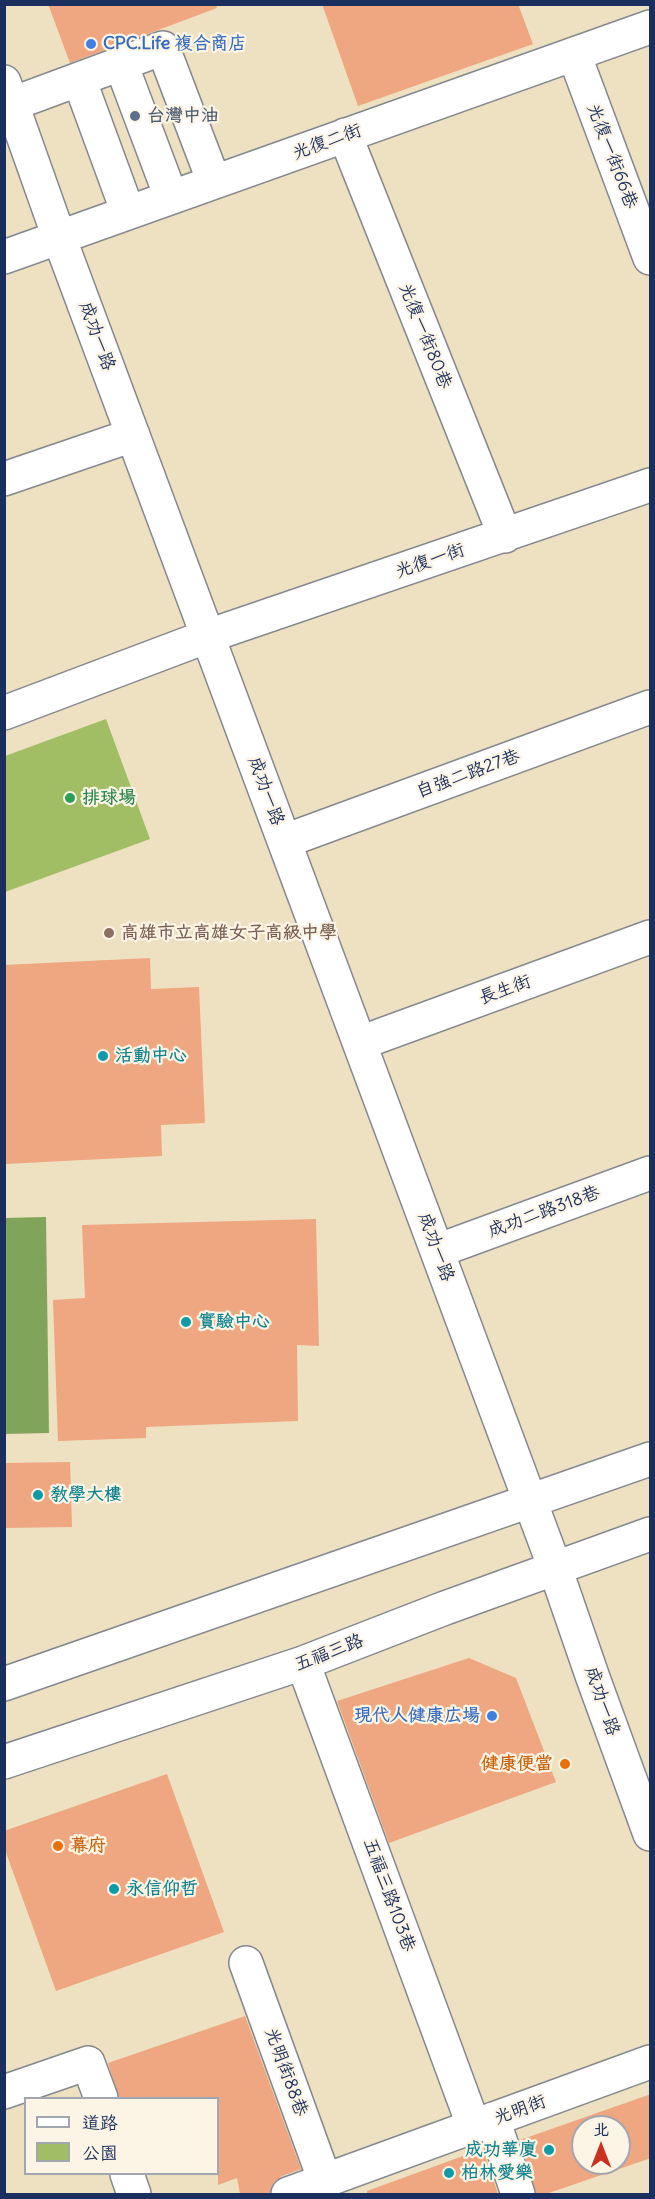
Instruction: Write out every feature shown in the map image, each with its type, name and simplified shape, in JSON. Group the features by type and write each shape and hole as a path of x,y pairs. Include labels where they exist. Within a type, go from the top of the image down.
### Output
{"street":[{"name":"光復二街","path":"4,256 59,237 121,207 210,175 345,135 651,27"},
{"path":"8,93 79,79 163,48 210,175 165,182 121,207 79,79"},
{"name":"光復一街66巷","path":"574,54 651,258"},
{"path":"121,64 165,182"},
{"name":"成功一路","path":"8,93 59,237 530,1500 593,1678 644,1795 651,1834"},
{"name":"光復一街80巷","path":"345,135 505,536"},
{"path":"4,479 133,435"},
{"name":"光復一街","path":"4,713 208,636 651,485"},
{"name":"自強二路27巷","path":"285,841 651,707"},
{"name":"長生街","path":"360,1043 651,937"},
{"name":"成功二路318巷","path":"437,1251 651,1173"},
{"path":"4,1684 651,1459"},
{"name":"五福三路","path":"4,1762 303,1663 651,1534"},
{"name":"五福三路103巷","path":"303,1663 483,2123 518,2194"},
{"name":"光明街88巷","path":"246,1963 325,2181"},
{"path":"4,2092 88,2062 100,2097"},
{"name":"光明街","path":"288,2194 651,2062"},
{"path":"127,2175 134,2194"}],"green space":[{"name":"排球場","path":"106,719 150,839 5,892 5,756"},
{"path":"46,1217 49,1433 5,1434 5,1218"}],"building":[{"name":"CPC.Life 複合商店","path":"48,4 216,4 217,8 70,63"},
{"path":"322,4 518,4 533,44 358,106"},
{"name":"活動中心","path":"150,958 151,989 199,987 205,1123 161,1125 162,1156 5,1164 4,965"},
{"name":"實驗中心","path":"316,1219 319,1346 297,1345 298,1421 146,1427 146,1438 58,1441 53,1300 85,1298 82,1225"},
{"name":"教學大樓","path":"70,1462 72,1527 4,1528 4,1463"},
{"path":"469,1658 516,1678 556,1782 389,1843 337,1701"},
{"name":"永信仰哲","path":"167,1774 224,1932 56,1991 4,1847 4,1831"},
{"path":"245,2016 301,2169 282,2176 274,2182 270,2194 240,2194 237,2178 218,2185 219,2097 119,2097 108,2063"},
{"name":"成功華廈","path":"651,2094 651,2158 631,2165 631,2115 591,2115"},
{"name":"成功華廈","path":"571,2122 571,2175 601,2175 546,2194 536,2194 520,2140"},
{"name":"柏林愛樂","path":"474,2152 475,2155 484,2152 498,2194 367,2194 367,2191"}],"place":[{"name":"CPC.Life 複合商店","path":"91,44"},
{"name":"台灣中油","path":"135,116"},
{"name":"排球場","path":"70,798"},
{"name":"高雄市立高雄女子高級中學","path":"109,933"},
{"name":"活動中心","path":"103,1056"},
{"name":"實驗中心","path":"186,1322"},
{"name":"教學大樓","path":"38,1495"},
{"name":"現代人健康広場","path":"492,1716"},
{"name":"健康便當","path":"565,1764"},
{"name":"幕府","path":"58,1846"},
{"name":"永信仰哲","path":"114,1889"},
{"name":"成功華廈","path":"549,2150"},
{"name":"柏林愛樂","path":"449,2173"}]}
